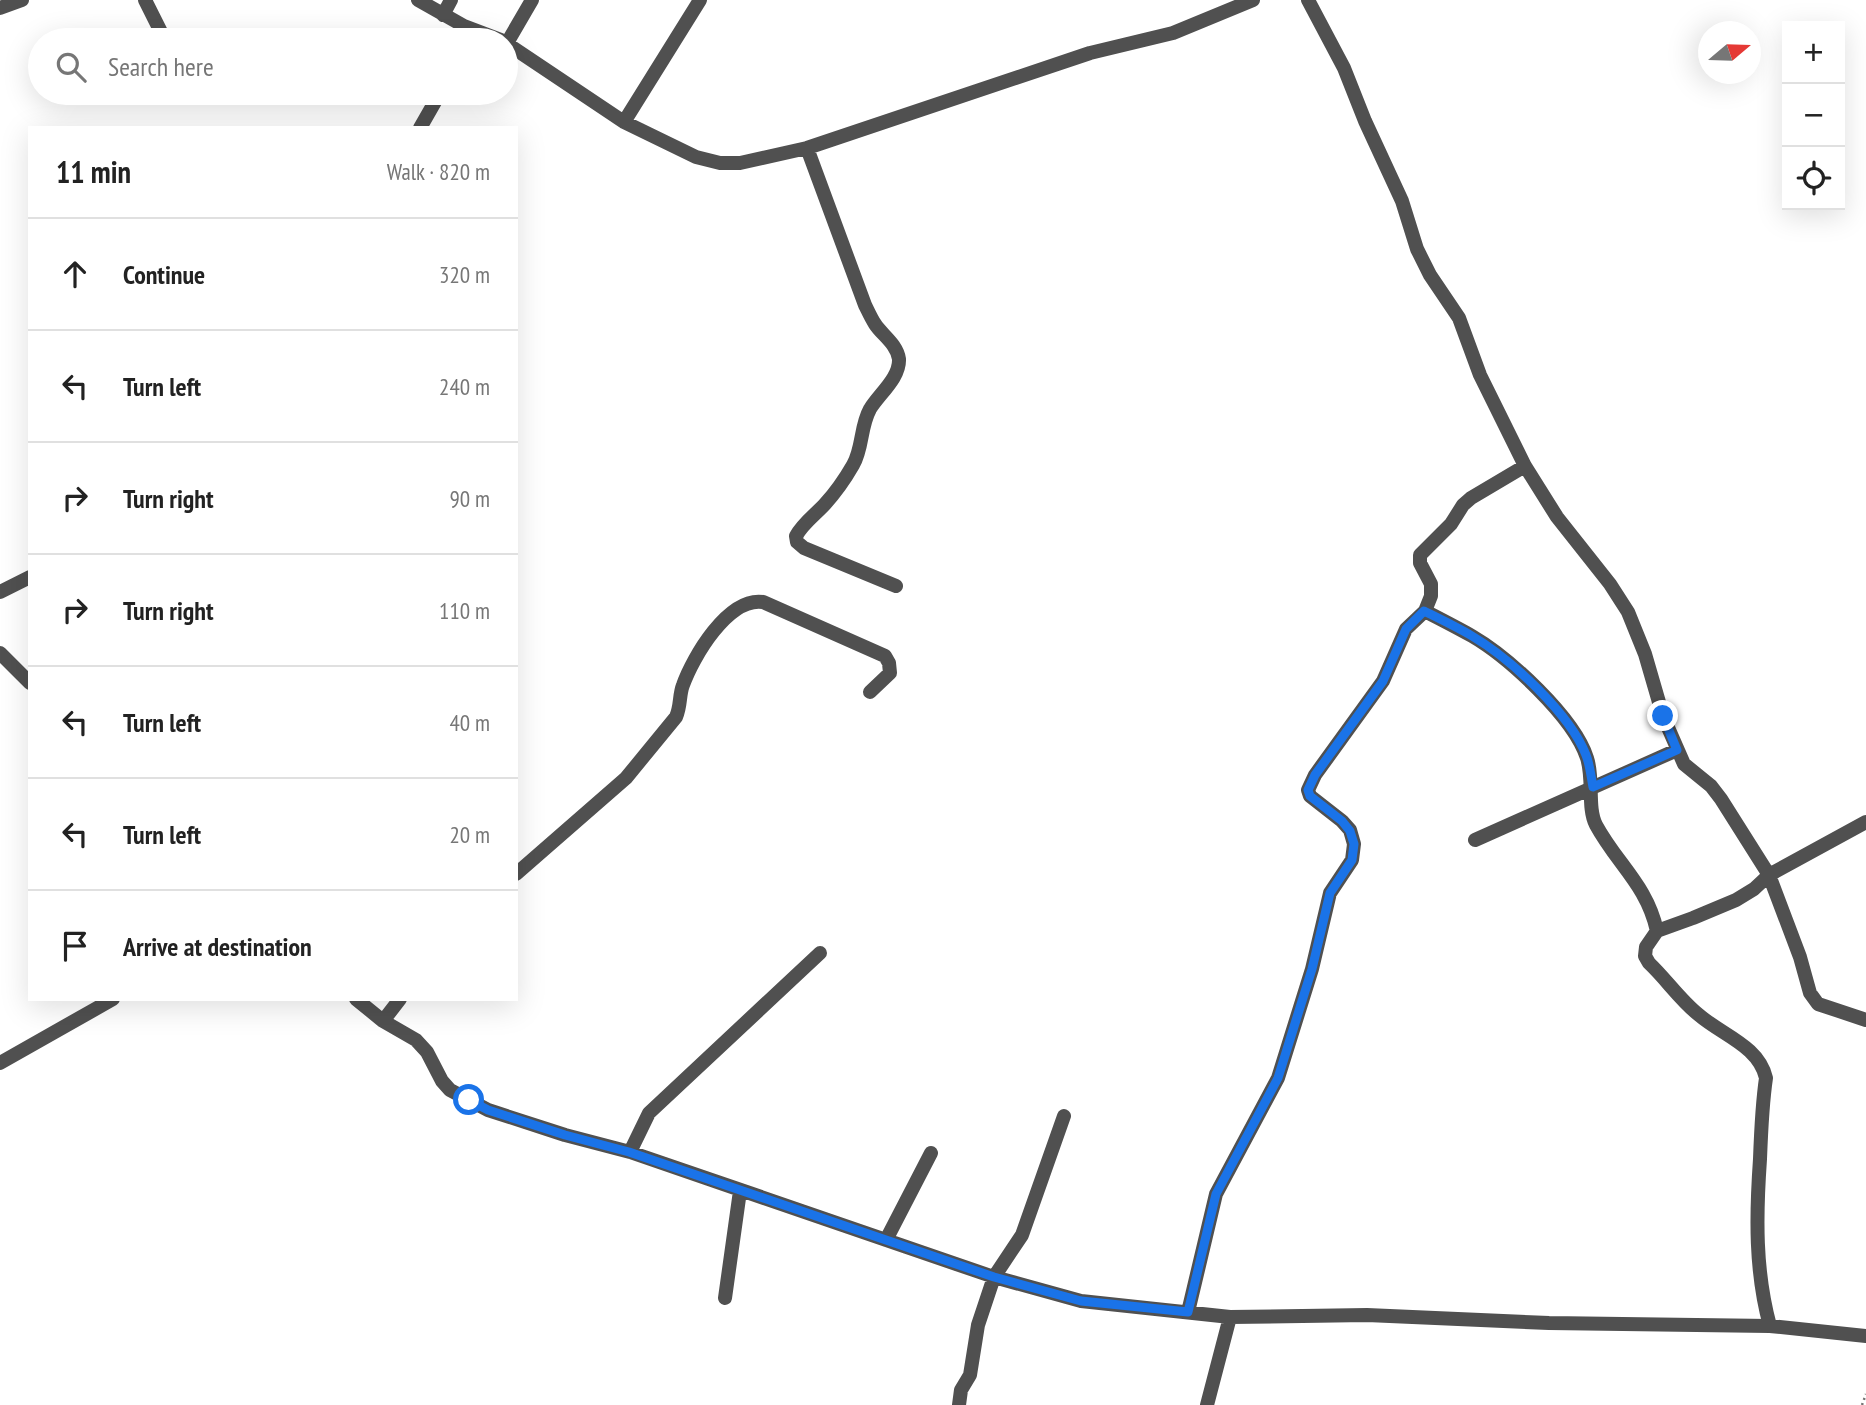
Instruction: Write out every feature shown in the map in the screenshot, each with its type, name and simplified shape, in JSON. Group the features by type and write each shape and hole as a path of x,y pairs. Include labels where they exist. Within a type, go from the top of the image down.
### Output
{"street":[{"path":"0,8 22,0"},
{"path":"145,0 159,28"},
{"path":"418,0 443,15 457,28"},
{"path":"443,15 452,0"},
{"path":"513,28 532,0"},
{"path":"624,122 700,0"},
{"path":"518,51 624,122 696,158 720,163 740,163 807,148 1090,54 1173,33 1253,0"},
{"path":"1308,0 1344,68 1402,201 1417,249 1430,275 1459,318 1480,375 1525,466 1557,517 1610,584 1628,612 1646,654 1657,697 1684,764 1711,786 1721,799 1769,875 1800,957 1810,993 1818,1004 1866,1020"},
{"path":"421,126 433,105"},
{"path":"807,148 864,305 874,324 895,347 899,357 898,366 889,384 870,410 863,425 860,448 854,463 825,504 800,527 796,536 797,542 804,548 896,586"},
{"path":"1188,1312 1216,1194 1278,1078 1312,969 1330,893 1352,860 1354,844 1350,831 1342,821 1310,796 1308,790 1315,775 1383,681 1402,635 1424,611 1431,596 1431,584 1420,563 1420,555 1451,524 1471,498 1525,466"},
{"path":"0,592 28,578"},
{"path":"518,872 625,778 676,717 682,687 704,642 729,615 747,603 762,602 885,656 890,673 870,692"},
{"path":"1424,611 1474,637 1555,705 1573,728 1587,757 1593,787 1591,807 1595,823 1644,894 1654,916 1657,931"},
{"path":"0,653 28,680"},
{"path":"1475,841 1677,750"},
{"path":"1770,1326 1762,1297 1758,1250 1758,1195 1766,1078 1764,1067 1742,1044 1699,1016 1649,963 1645,956 1646,947 1657,931 1736,900 1769,875 1866,822"},
{"path":"629,1152 649,1113 820,953"},
{"path":"0,1063 110,1001"},
{"path":"358,1001 383,1021 416,1040 427,1052 442,1082 459,1095 488,1110 629,1152 994,1277 1081,1301 1230,1317 1367,1315 1549,1323 1770,1326 1866,1336"},
{"path":"383,1021 398,1001"},
{"path":"959,1405 961,1390 970,1375 978,1325 994,1277 1022,1235 1064,1116"},
{"path":"886,1240 931,1153"},
{"path":"725,1298 740,1191"},
{"path":"1207,1405 1230,1317"}],"path":[{"path":"1861,1405 1866,1394"}],"route":[{"path":"469,1100 488,1110 629,1152 994,1277 1081,1301 1188,1312 1216,1194 1278,1078 1312,969 1330,893 1352,860 1354,844 1350,831 1342,821 1317,803 1308,790 1315,775 1383,681 1406,629 1424,611 1474,637 1506,662 1555,705 1573,728 1587,757 1593,787 1677,750 1663,716"}]}
